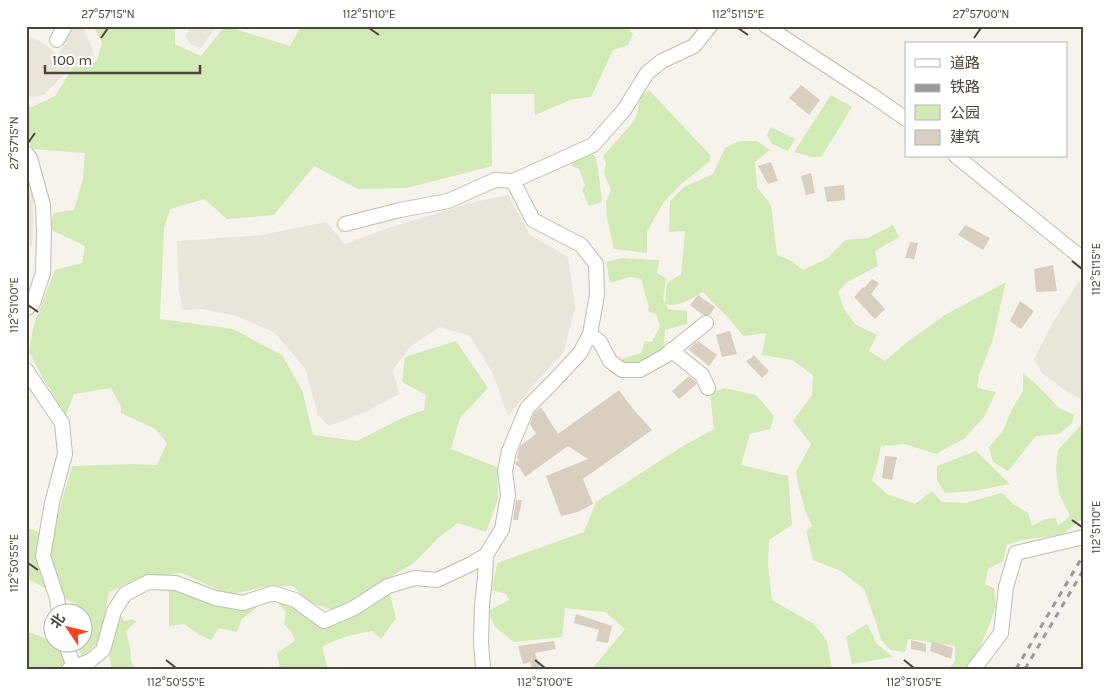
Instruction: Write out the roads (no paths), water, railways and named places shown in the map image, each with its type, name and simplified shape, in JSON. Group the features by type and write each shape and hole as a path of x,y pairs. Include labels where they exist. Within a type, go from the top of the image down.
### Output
{"street":[{"path":"57,40 65,26"},
{"path":"345,224 400,210 448,201 495,180 513,181 593,145 624,110 647,73 662,61 694,46 710,26"},
{"path":"766,26 905,118"},
{"path":"26,153 30,158 43,205 44,232 43,272 33,303 26,309"},
{"path":"958,158 1084,260"},
{"path":"67,652 71,668 90,662 103,650 114,611 125,594 148,582 176,584 215,598 243,603 273,593 295,600 324,621 354,608 388,586 416,578 437,580 486,555 502,529 508,495 505,471 509,451 528,408 580,353 590,334 597,295 596,264 581,245 533,220 513,181"},
{"path":"590,334 600,342 610,360 622,370 640,370 665,356 706,323"},
{"path":"671,350 702,375 708,388"},
{"path":"26,370 62,423 65,454 52,503 43,556 58,602"},
{"path":"974,669 1001,632 1006,587 1016,553 1084,537"},
{"path":"483,669 481,642 486,555"}],"railway":[{"path":"1016,669 1084,554"},
{"path":"1025,669 1084,569"}]}
